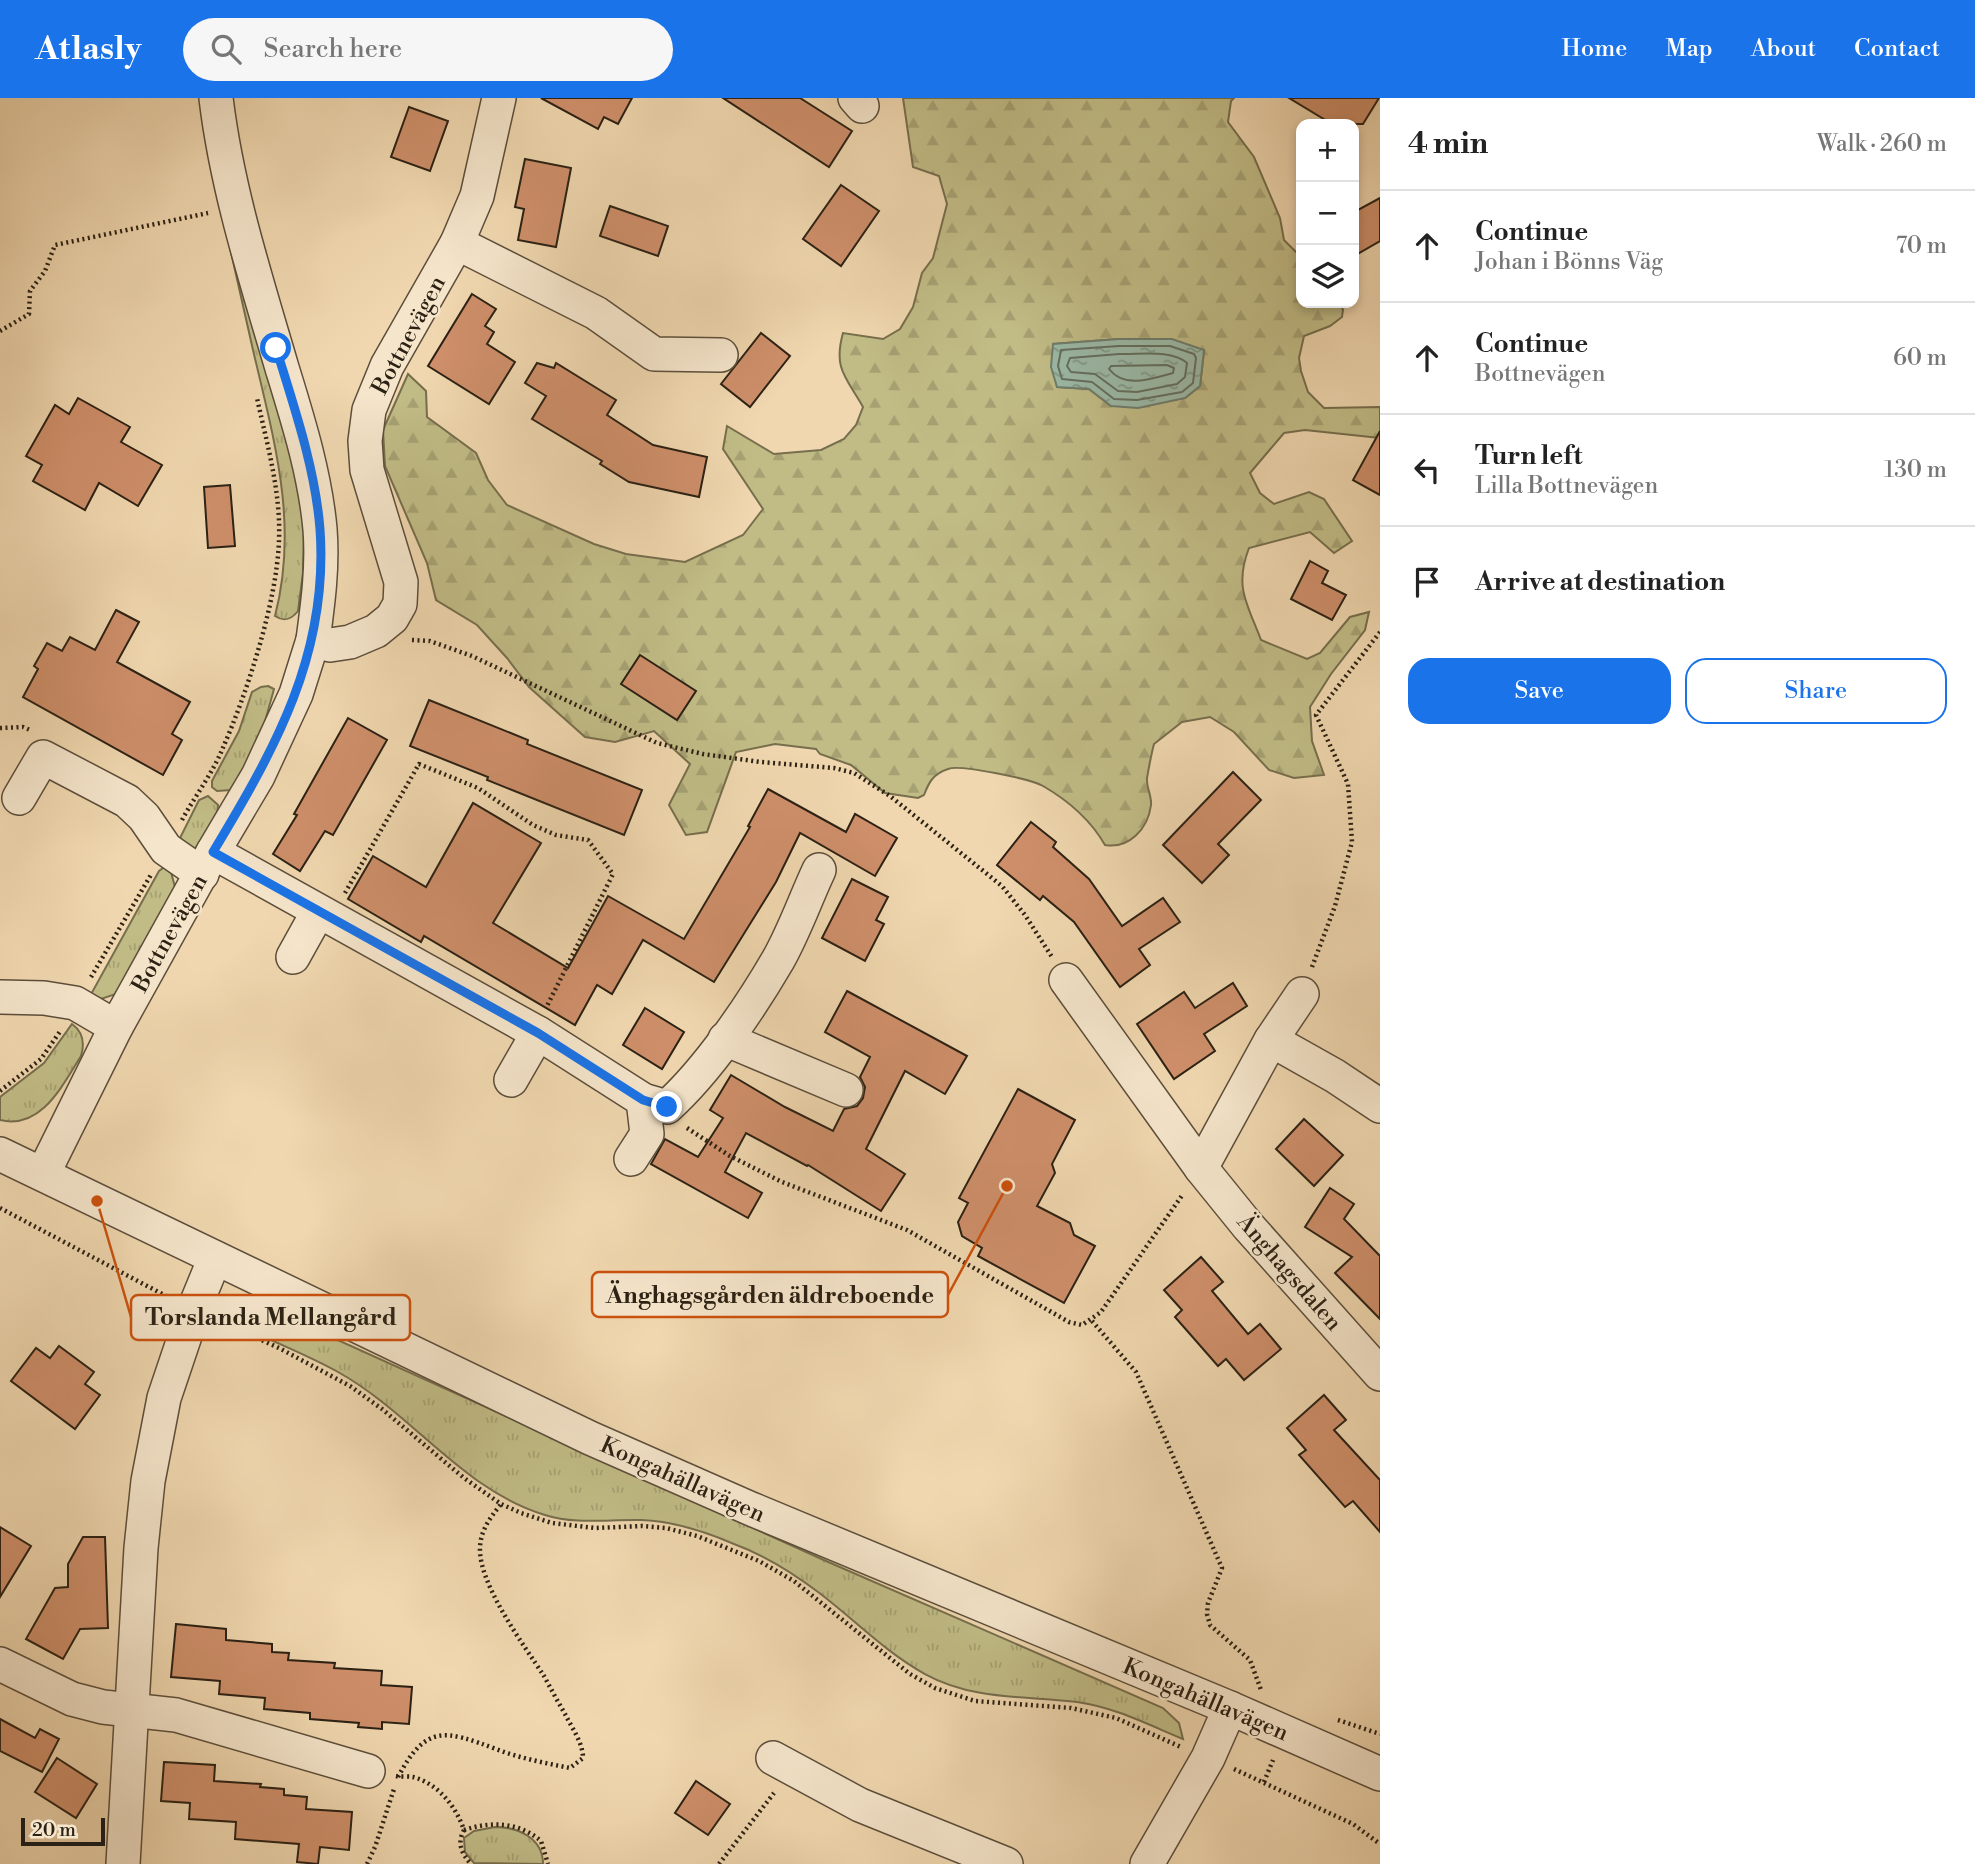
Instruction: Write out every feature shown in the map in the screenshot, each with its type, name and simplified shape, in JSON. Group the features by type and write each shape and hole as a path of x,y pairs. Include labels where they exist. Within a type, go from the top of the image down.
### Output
{"street":[{"path":"216,98 225,157 251,264 301,430 314,483 320,530 320,583 313,640"},
{"name":"Bottnevägen","path":"43,1174 117,1027 258,776 296,694 313,640 330,645 350,642 376,631 392,618 400,604 401,582 367,470 365,441 369,410 387,366 457,243 477,196 499,98"},
{"path":"457,243 596,313 654,354 721,355"},
{"path":"19,798 43,757 127,801 144,817 166,849 208,863 324,915 536,1032 655,1104"},
{"path":"655,1104 682,1093 725,1039 778,959 818,870"},
{"path":"293,957 324,915"},
{"name":"Änghagsdalen","path":"1066,980 1202,1168 1248,1226 1380,1374"},
{"path":"1202,1168 1271,1040 1302,994"},
{"path":"0,997 44,998 75,1003 117,1027"},
{"path":"511,1080 536,1032"},
{"path":"725,1039 846,1090"},
{"path":"1271,1040 1335,1076 1380,1106"},
{"path":"631,1159 647,1134 655,1104"},
{"name":"Kongahällavägen","path":"0,1154 590,1438 749,1508 1230,1708 1380,1774"},
{"path":"123,1864 131,1709 148,1481 164,1398 194,1309 215,1258"},
{"path":"0,1664 72,1699 103,1707 176,1715 383,1774"},
{"path":"1147,1864 1208,1759 1230,1708"},
{"path":"774,1774 860,1805 1006,1864"}],"path":[{"path":"0,331 29,313 30,291 45,271 55,245 212,212"},
{"path":"0,1091 41,1059 54,1043 221,752 245,692 272,591 279,540 274,475 256,396"},
{"path":"1302,994 1335,905 1352,842 1348,784 1316,715 1380,632"},
{"path":"411,640 430,641 472,656 657,743 703,754 834,768 854,773 890,796 1002,886 1025,915 1066,980"},
{"path":"324,915 419,764 478,788 544,830 556,835 588,840 612,874 536,1032"},
{"path":"655,1104 730,1156 782,1182 907,1230 1069,1322 1082,1325 1101,1312 1202,1168"},
{"path":"0,1208 159,1293 279,1348 350,1386 382,1409 464,1478 501,1504 552,1523 595,1528 667,1528 697,1536 759,1561 794,1581 910,1674 934,1688 975,1701 1071,1709 1116,1718 1353,1824 1380,1844"},
{"path":"1091,1321 1136,1372 1216,1551 1222,1568 1208,1603 1210,1625 1251,1660 1261,1690 1270,1698"},
{"path":"367,1864 375,1847 383,1774 430,1737 451,1734 498,1750 570,1768 583,1758 583,1749 574,1731 545,1678 515,1633 485,1575 481,1561 481,1538 484,1528 501,1504"},
{"path":"383,1774 413,1777 436,1789 456,1811 464,1830 460,1838 461,1852 471,1864"},
{"path":"719,1864 774,1774"},
{"path":"464,1830 499,1824 525,1830 541,1841 548,1864"}],"green space":[{"path":"903,98 1234,98 1231,101 1228,122 1254,157 1280,218 1284,240 1296,252 1296,308 1343,310 1342,317 1330,326 1304,336 1299,358 1308,392 1324,408 1380,407 1380,438 1305,430 1284,433 1250,473 1260,493 1274,504 1309,492 1324,499 1352,541 1334,553 1310,532 1249,548 1243,574 1244,595 1261,640 1307,659 1320,653 1350,617 1369,612 1365,630 1310,707 1312,741 1324,775 1294,778 1269,770 1234,732 1210,717 1182,722 1154,744 1147,778 1151,805 1146,822 1136,835 1122,844 1105,845 1078,811 1036,783 995,773 955,768 935,776 924,795 918,798 885,793 851,765 820,754 816,749 775,744 736,752 707,832 686,835 669,805 690,764 654,731 615,742 585,737 529,687 477,625 436,600 427,563 385,466 383,430 408,374 426,391 427,417 476,453 488,480 507,505 594,544 626,554 685,562 743,535 763,509 723,449 727,426 774,454 821,450 844,439 856,425 863,407 840,364 843,333 883,339 900,329 913,307 922,273 933,258 947,204 939,176 913,167","holes":["1119,339 1204,351 1200,386 1185,398 1111,406 1089,389 1057,387 1053,344"]},
{"path":"212,168 295,456 304,530 303,573 298,611 287,619 275,616 285,548 276,449"},
{"path":"268,686 274,689 264,725 250,757 231,790 217,791 212,787 212,781 239,731 252,692"},
{"path":"208,796 218,805 215,818 192,852 177,844 199,800"},
{"path":"167,865 176,891 116,994 101,999 90,996 159,871"},
{"path":"72,1024 81,1034 81,1056 58,1092 39,1112 27,1118 0,1120 0,1097 44,1063"},
{"path":"247,1307 272,1311 309,1327 826,1561 1163,1708 1179,1723 1183,1739 1091,1704 980,1693 943,1682 896,1656 788,1571 756,1553 689,1527 653,1521 581,1521 557,1518 515,1503 463,1470 365,1389 329,1367 243,1328 227,1317 226,1314 235,1309"},
{"path":"495,1827 512,1829 528,1836 539,1847 543,1864 474,1863 465,1852 464,1838 474,1831"}],"water":[{"path":"1119,339 1172,339 1204,350 1200,386 1185,398 1138,408 1111,406 1089,389 1057,387 1051,367 1053,344"}],"building":[{"path":"541,98 632,98 618,124 604,117 598,129"},
{"path":"723,98 800,98 852,131 829,167"},
{"path":"1289,98 1379,98 1363,124 1359,124 1359,119 1324,119"},
{"path":"409,107 448,121 430,171 391,157"},
{"path":"525,159 571,168 556,247 518,240 524,209 515,207"},
{"path":"841,185 879,211 841,266 803,239"},
{"path":"1380,198 1380,241 1359,253 1359,245 1359,209"},
{"path":"610,206 668,226 658,256 600,236"},
{"path":"472,294 496,309 485,326 494,332 487,344 515,362 489,404 428,366"},
{"path":"761,333 790,356 750,407 721,384"},
{"path":"537,363 554,368 556,363 616,400 607,415 653,445 707,457 699,497 629,482 600,464 602,461 532,419 546,396 525,383"},
{"path":"78,398 130,427 121,442 162,465 138,506 99,483 85,510 33,481 42,465 26,456 55,405 69,414"},
{"path":"1380,431 1380,495 1353,480"},
{"path":"230,485 235,546 208,548 204,487"},
{"path":"1310,561 1328,571 1322,583 1346,595 1332,620 1291,599"},
{"path":"116,610 139,622 117,662 190,702 172,734 182,740 163,775 23,697 38,669 34,666 47,643 62,651 70,637 95,650"},
{"path":"640,655 696,691 677,720 621,684"},
{"path":"429,700 528,740 527,744 642,790 624,835 410,746"},
{"path":"348,718 387,740 333,835 325,831 300,871 273,854 297,815 294,814"},
{"path":"1233,772 1261,800 1218,844 1229,855 1202,883 1163,845"},
{"path":"768,789 846,832 855,814 897,838 875,876 800,833 776,882 714,982 643,940 612,994 597,985 575,1025 424,936 421,942 348,899 373,856 426,887 473,803 541,843 493,923 568,968 608,896 684,939 750,827 748,826"},
{"path":"1031,822 1056,842 1053,847 1089,879 1122,926 1163,898 1180,922 1139,949 1150,965 1120,987 1074,922 1043,896 1040,900 997,865"},
{"path":"852,879 888,897 876,920 884,924 865,961 822,938"},
{"path":"1233,983 1247,1006 1204,1034 1215,1051 1174,1079 1137,1024 1184,992 1195,1008"},
{"path":"847,991 967,1056 945,1094 905,1071 866,1149 905,1174 881,1211 808,1165 746,1133 725,1172 762,1193 748,1218 651,1164 665,1139 698,1157 723,1118 710,1110 731,1075 833,1131 844,1109 857,1106 863,1098 865,1087 860,1077 870,1057 825,1032"},
{"path":"645,1008 684,1032 662,1069 623,1045"},
{"path":"1018,1089 1075,1120 1052,1164 1055,1173 1037,1206 1070,1223 1074,1235 1095,1246 1064,1303 978,1256 982,1248 962,1236 958,1222 968,1203 959,1198"},
{"path":"1304,1119 1343,1155 1314,1186 1276,1149"},
{"path":"1330,1188 1354,1204 1344,1219 1380,1256 1380,1319 1335,1273 1352,1257 1305,1227"},
{"path":"1201,1257 1223,1282 1212,1291 1248,1334 1260,1324 1281,1349 1244,1380 1226,1359 1218,1366 1175,1317 1182,1310 1164,1290"},
{"path":"59,1346 94,1372 85,1384 100,1395 75,1429 11,1381 36,1348 50,1358"},
{"path":"1324,1395 1346,1420 1334,1430 1380,1480 1380,1532 1353,1501 1345,1507 1299,1455 1306,1450 1287,1428"},
{"path":"0,1527 31,1546 0,1597"},
{"path":"83,1537 105,1537 108,1628 80,1629 63,1659 26,1639 55,1588 68,1587 68,1564"},
{"path":"176,1624 226,1629 226,1640 272,1644 272,1652 289,1653 288,1660 335,1663 334,1668 382,1671 381,1685 412,1687 409,1724 382,1722 382,1729 358,1727 359,1723 310,1719 310,1713 264,1709 265,1698 219,1694 220,1681 171,1677"},
{"path":"0,1719 35,1738 40,1729 59,1739 42,1772 0,1751"},
{"path":"57,1758 97,1784 76,1818 35,1792"},
{"path":"164,1762 215,1765 214,1781 261,1784 260,1787 284,1789 284,1795 307,1797 306,1809 352,1812 349,1850 320,1847 318,1864 297,1862 299,1844 235,1839 236,1822 189,1819 190,1803 161,1801"},
{"path":"696,1781 730,1804 708,1835 675,1813"}],"place":[{"name":"Änghagsgården äldreboende","path":"1007,1186"},
{"name":"Torslanda Mellangård","path":"97,1201"}],"route":[{"path":"276,348 314,483 320,530 320,583 313,640 296,694 258,776 213,852 538,1033 643,1100 667,1107"}]}
